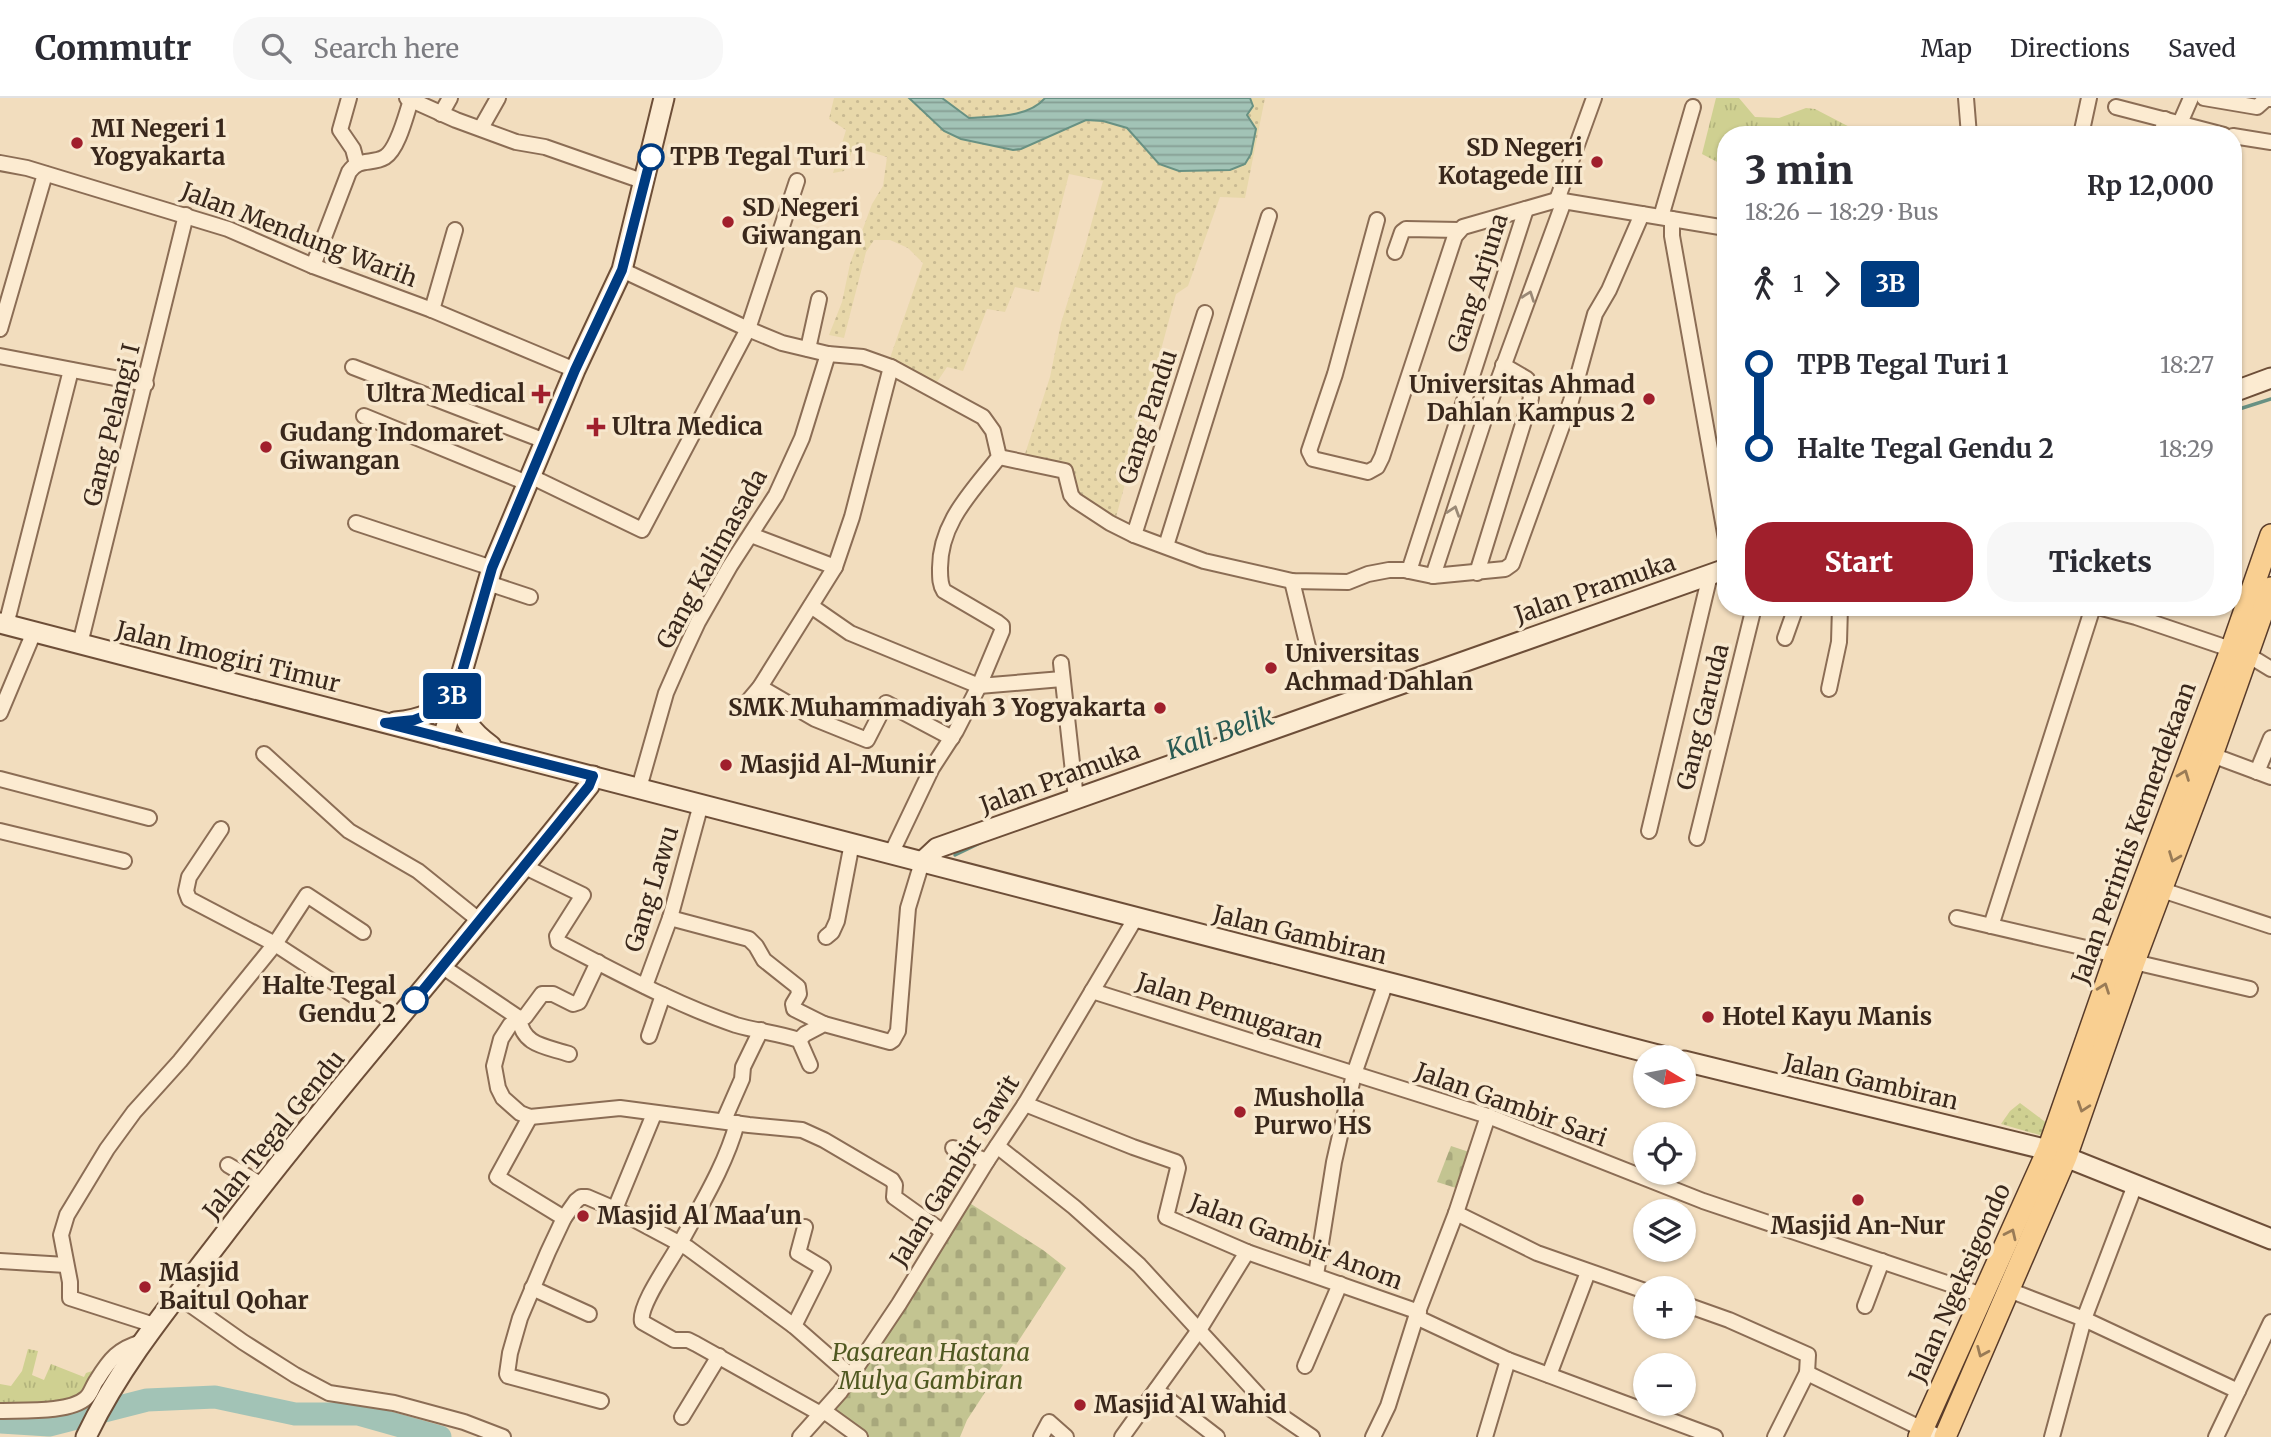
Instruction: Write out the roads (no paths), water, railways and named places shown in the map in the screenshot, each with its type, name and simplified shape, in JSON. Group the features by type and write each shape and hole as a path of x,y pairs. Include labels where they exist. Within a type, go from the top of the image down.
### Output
{"main road":[{"path":"664,98 622,270 575,370 490,576 443,738 922,862"},
{"path":"2242,389 2271,378"},
{"name":"Jalan Perintis Kemerdekaan","path":"2125,958 2162,890 2212,755 2271,535"},
{"name":"Jalan Pramuka","path":"922,862 937,848 1717,572"},
{"name":"Jalan Perintis Kemerdekaan","path":"2057,1153 2125,958 2239,652 2271,588"},
{"name":"Jalan Imogiri Timur","path":"3,624 443,738"},
{"path":"385,723 414,720 435,712 456,693"},
{"path":"456,693 463,715 473,732 500,752"},
{"name":"Jalan Tegal Gendu","path":"87,1435 154,1325 262,1185 525,867 589,786 593,776"},
{"name":"Jalan Gambiran","path":"922,862 1633,1048"},
{"name":"Jalan Gambiran","path":"1696,1065 2057,1153 2271,1239"},
{"name":"Jalan Ngeksigondo","path":"1945,1437 2009,1290 2057,1153"},
{"name":"Jalan Ngeksigondo","path":"1927,1434 1983,1296 2057,1153"}],"street":[{"path":"349,98 340,130 353,149 357,164"},
{"path":"441,114 450,98"},
{"path":"481,128 498,98"},
{"path":"1433,576 1594,98"},
{"path":"1966,98 1968,126"},
{"path":"2180,123 2191,98"},
{"path":"2204,98 2257,107 2265,99 2271,99"},
{"path":"313,266 349,172 357,164 380,159 391,151 409,99 521,144 545,146 645,182"},
{"path":"2082,126 2085,99"},
{"path":"1693,107 1666,218 1672,236 1717,488"},
{"path":"2116,107 2191,126"},
{"path":"2163,126 2165,119"},
{"path":"2242,137 2271,142"},
{"name":"Jalan Mendung Warih","path":"0,163 228,229 313,266 432,310 575,370"},
{"path":"0,329 45,174"},
{"path":"364,416 528,479 642,530 748,330 797,181"},
{"path":"1377,220 1335,374 1309,451 1313,459 1368,472 1377,467 1382,457 1455,236 1463,227 1560,201 1717,226"},
{"name":"Gang Arjuna","path":"1409,571 1526,209"},
{"path":"999,457 1062,470 1067,473 1070,495 1075,500 1133,535 1204,561 1292,581 1348,582 1367,574 1389,570 1433,576 1505,569 1512,564 1571,401 1595,314 1609,290 1642,214"},
{"name":"Gang Pelangi I","path":"80,644 186,215"},
{"path":"1166,546 1269,216"},
{"path":"1395,252 1406,229 1459,230"},
{"path":"432,310 455,230"},
{"path":"622,270 748,330 782,343 828,354 863,358 891,367 983,417 993,431 999,457"},
{"path":"808,349 819,299"},
{"name":"Gang Pandu","path":"1133,535 1205,313"},
{"name":"Gang Kalimasada","path":"639,788 666,693 698,621 776,495 802,438 828,354"},
{"path":"0,356 146,384"},
{"path":"1477,573 1531,398 1527,379 1503,366"},
{"path":"353,367 545,441"},
{"path":"744,706 760,687 835,567 852,517 891,367"},
{"path":"3,624 71,370"},
{"path":"891,854 932,768 952,738 979,686 1002,631 1002,626 941,588 940,561 945,533 957,509 999,457"},
{"path":"356,523 490,576 530,597"},
{"path":"751,535 835,567"},
{"path":"1649,831 1717,576"},
{"path":"1292,581 1308,647"},
{"path":"811,606 850,632 979,686 1062,679"},
{"name":"Gang Garuda","path":"1697,838 1752,616"},
{"path":"1785,638 1793,616"},
{"path":"1829,689 1839,642 1840,616"},
{"path":"1991,926 2092,616"},
{"path":"2132,616 2239,652 2271,669"},
{"path":"0,713 34,632"},
{"path":"1061,663 1076,799"},
{"path":"760,687 815,719 867,740 886,704 952,738"},
{"path":"2212,755 2264,775 2271,738"},
{"path":"264,754 349,831 418,871 480,921"},
{"path":"0,779 149,818"},
{"name":"Gang Lawu","path":"645,986 670,918 701,804"},
{"path":"221,829 190,877 186,895 192,901 275,944 396,1023"},
{"path":"0,831 124,861"},
{"path":"826,937 832,932 837,921 852,843"},
{"path":"670,918 749,939 764,960 798,987 799,994 793,1004 794,1009 824,1024 890,1042 896,1036 908,908 922,862"},
{"path":"525,867 583,895 556,939 558,942 663,995 734,1024 799,1040"},
{"path":"2162,890 2271,926"},
{"path":"154,1325 71,1298 61,1235 67,1215 107,1149 134,1112 180,1062 275,944 307,895 363,932"},
{"path":"1957,918 2250,989"},
{"name":"Jalan Gambir Sawit","path":"800,1437 823,1413 851,1376 899,1304 1025,1104 1135,919"},
{"path":"598,962 576,1004 553,994 542,994 525,1017 510,1025 501,1039 494,1066 495,1077 503,1098 511,1106 530,1117 620,1108 802,1130 892,1180 895,1185 894,1197 943,1231"},
{"path":"443,967 519,1018 521,1030 526,1037 569,1054"},
{"path":"1316,1275 1334,1162 1354,1074 1385,982"},
{"name":"Jalan Pemugaran","path":"1092,991 1354,1074"},
{"path":"649,1036 663,995"},
{"path":"799,1040 824,1024"},
{"path":"761,1030 743,1067 731,1122 731,1143 681,1243 651,1293 641,1317 645,1325 674,1340 688,1340 719,1356 823,1413 859,1437"},
{"path":"799,1040 810,1065"},
{"name":"Jalan Gambir Sari","path":"1354,1074 1488,1116 1703,1201 1983,1296"},
{"name":"Jalan Gambir Anom","path":"1025,1104 1176,1162 1178,1168 1166,1217 1247,1252 1316,1275 1417,1315 1508,1360 1715,1437"},
{"path":"615,1209 654,1114"},
{"path":"1373,1437 1388,1406 1417,1315 1456,1213 1488,1116"},
{"path":"530,1117 497,1177 564,1218"},
{"path":"997,1146 1074,1207 1139,1265 1271,1409 1312,1437"},
{"path":"953,1148 987,1161"},
{"path":"228,1165 262,1185"},
{"path":"2052,1437 2084,1319 2135,1185"},
{"path":"601,1401 508,1376 510,1353 532,1288 564,1218 581,1197 591,1198 615,1209 681,1243 794,1326 851,1376"},
{"path":"1456,1213 1537,1253 1633,1287"},
{"path":"794,1326 823,1268 798,1253 805,1227"},
{"path":"1122,1437 1199,1330 1247,1252"},
{"path":"0,1261 66,1265"},
{"path":"1865,1306 1882,1261"},
{"path":"1549,1375 1588,1272"},
{"path":"1305,1366 1340,1284"},
{"path":"532,1288 589,1314"},
{"path":"2009,1290 2084,1319 2238,1391"},
{"path":"178,1296 243,1342 329,1393 394,1403 464,1422 503,1437"},
{"path":"1696,1308 1808,1354 1807,1373 1775,1437"},
{"path":"2216,1437 2271,1322"},
{"path":"0,1411 72,1406 87,1398 96,1380 117,1353 142,1342"},
{"path":"682,1417 719,1356"},
{"path":"1485,1437 1508,1360"},
{"path":"1807,1373 1927,1434"},
{"path":"1156,1390 1217,1437"},
{"path":"1041,1437 1049,1422 1066,1437"}],"waterway":[{"path":"2242,408 2271,399"},
{"name":"Kali Belik","path":"955,855 982,842"},
{"path":"0,1422 49,1425 147,1400 215,1397 295,1414 358,1414 440,1437"}],"place":[{"name":"MI Negeri 1 Yogyakarta","path":"77,143"},
{"name":"TPB Tegal Turi 1","path":"651,157"},
{"name":"SD Negeri Kotagede III","path":"1597,162"},
{"name":"SD Negeri Giwangan","path":"728,222"},
{"name":"Ultra Medical","path":"541,394"},
{"name":"Universitas Ahmad Dahlan Kampus 2","path":"1649,399"},
{"name":"Ultra Medica","path":"596,427"},
{"name":"Gudang Indomaret Giwangan","path":"266,447"},
{"name":"Universitas Achmad Dahlan","path":"1271,668"},
{"name":"SMK Muhammadiyah 3 Yogyakarta","path":"1160,708"},
{"name":"Masjid Al-Munir","path":"726,765"},
{"name":"Halte Tegal Gendu 2","path":"415,1000"},
{"name":"Hotel Kayu Manis","path":"1708,1017"},
{"name":"Musholla Purwo HS","path":"1240,1112"},
{"name":"Masjid An-Nur","path":"1858,1200"},
{"name":"Masjid Al Maa'un","path":"583,1216"},
{"name":"Masjid Baitul Qohar","path":"145,1287"},
{"name":"Masjid Al Wahid","path":"1080,1405"}],"park label":[{"name":"Pasarean Hastana Mulya Gambiran","path":"931,1367"}]}
